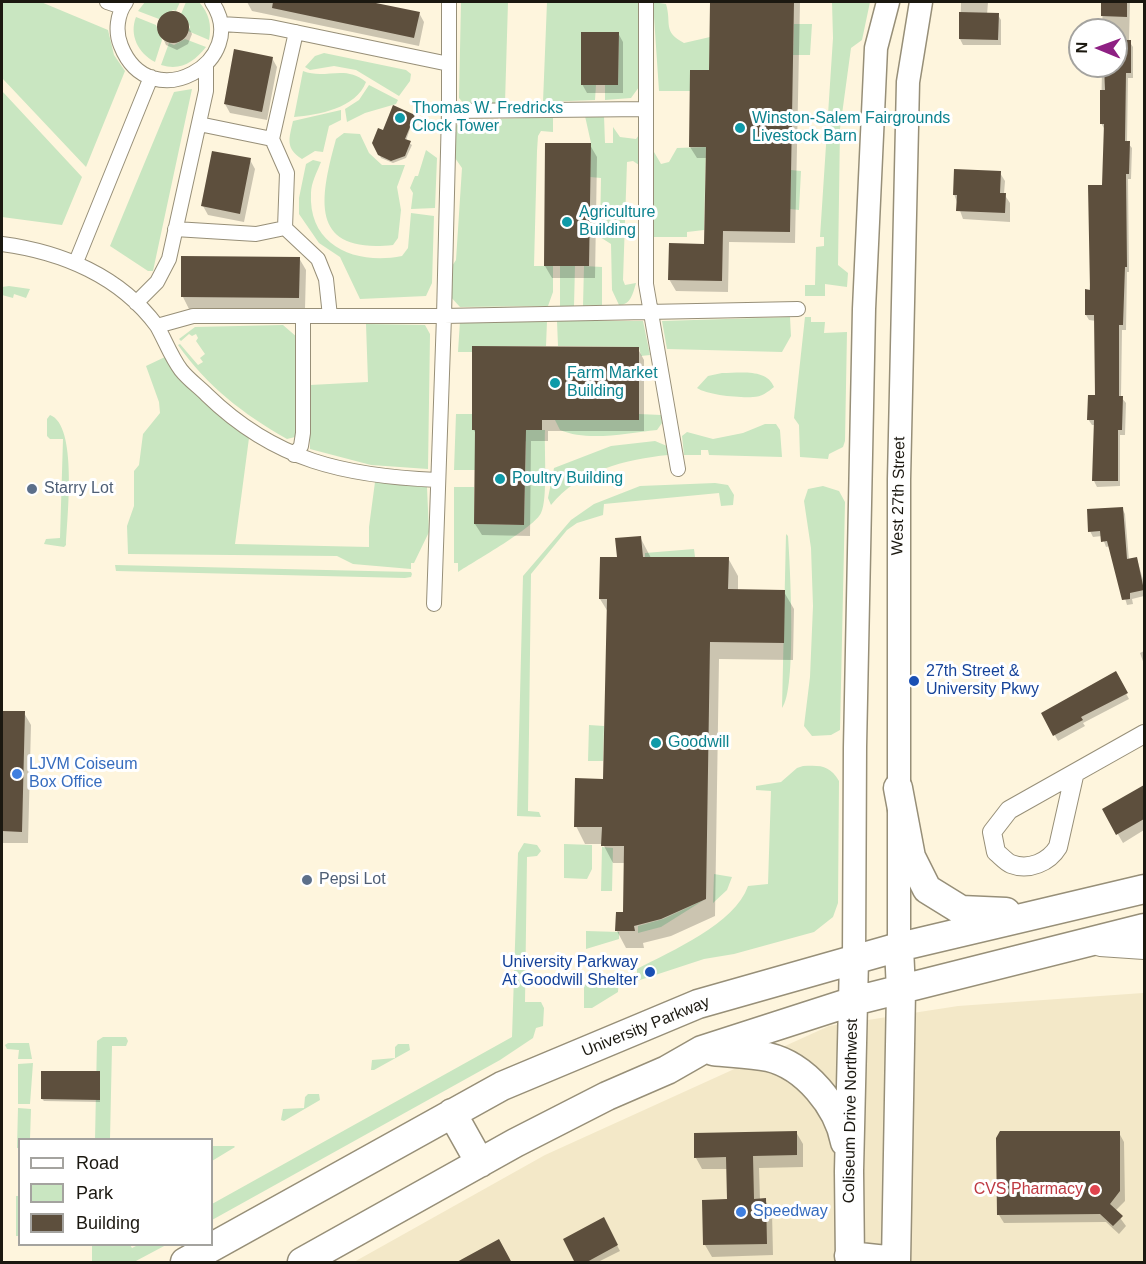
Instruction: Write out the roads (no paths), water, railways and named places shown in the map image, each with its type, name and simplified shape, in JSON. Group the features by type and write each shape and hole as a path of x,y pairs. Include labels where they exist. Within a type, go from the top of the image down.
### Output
{"main road":[{"path":"898,788 911,857 927,889 962,910 1041,914"},
{"name":"University Parkway","path":"185,1263 502,1086 698,1004 898,946 1144,889"},
{"path":"302,1263 480,1163 702,1050 854,1001 901,991 1077,943 1144,928"},
{"name":"West 27th Street","path":"898,946 901,991"},
{"name":"Coliseum Drive Northwest","path":"850,1259 849,1164 854,959"},
{"path":"850,1259 896,1262 901,991"},
{"path":"702,1050 769,1058 786,1064 799,1073 814,1085 841,1124 849,1164"},
{"path":"452,1113 480,1163"}],"street":[{"path":"107,2 124,4 118,24 122,48 136,69 151,77 168,81 185,78 206,64 219,42 221,24 213,2"},
{"path":"434,604 444,316 449,2"},
{"path":"646,2 645,284 678,469"},
{"path":"854,959 855,747 864,309 876,48 888,2"},
{"name":"West 27th Street","path":"898,946 899,479 908,82 921,2"},
{"path":"221,24 271,27 449,64"},
{"path":"296,32 273,139 287,173 285,228 318,259 326,279 330,316"},
{"path":"136,303 157,282 169,259 206,91 206,64"},
{"path":"76,262 151,77"},
{"path":"449,111 646,109"},
{"path":"199,124 273,139"},
{"path":"176,229 256,234 285,228"},
{"path":"2,244 26,247 76,262 100,275 136,303 157,326 181,370 217,405 237,423 294,455 345,470 437,480"},
{"path":"157,326 193,316 444,316 798,309"},
{"path":"294,455 301,446 303,433 303,316"},
{"path":"1074,776 1058,847 1052,858 1033,866 1012,864 996,852 992,832 1009,810 1074,776 1144,734"},
{"path":"1077,943 1144,950"}],"place":[{"name":"Thomas W. Fredricks Clock Tower","path":"400,118"},
{"name":"Winston-Salem Fairgrounds Livestock Barn","path":"740,128"},
{"name":"Agriculture Building","path":"567,222"},
{"name":"Farm Market Building","path":"555,383"},
{"name":"Poultry Building","path":"500,479"},
{"name":"Starry Lot","path":"32,489"},
{"name":"27th Street & University Pkwy","path":"914,681"},
{"name":"Goodwill","path":"656,743"},
{"name":"LJVM Coiseum Box Office","path":"17,774"},
{"name":"Pepsi Lot","path":"307,880"},
{"name":"University Parkway At Goodwill Shelter","path":"650,972"},
{"name":"CVS Pharmacy","path":"1095,1190"},
{"name":"Speedway","path":"741,1212"}]}
